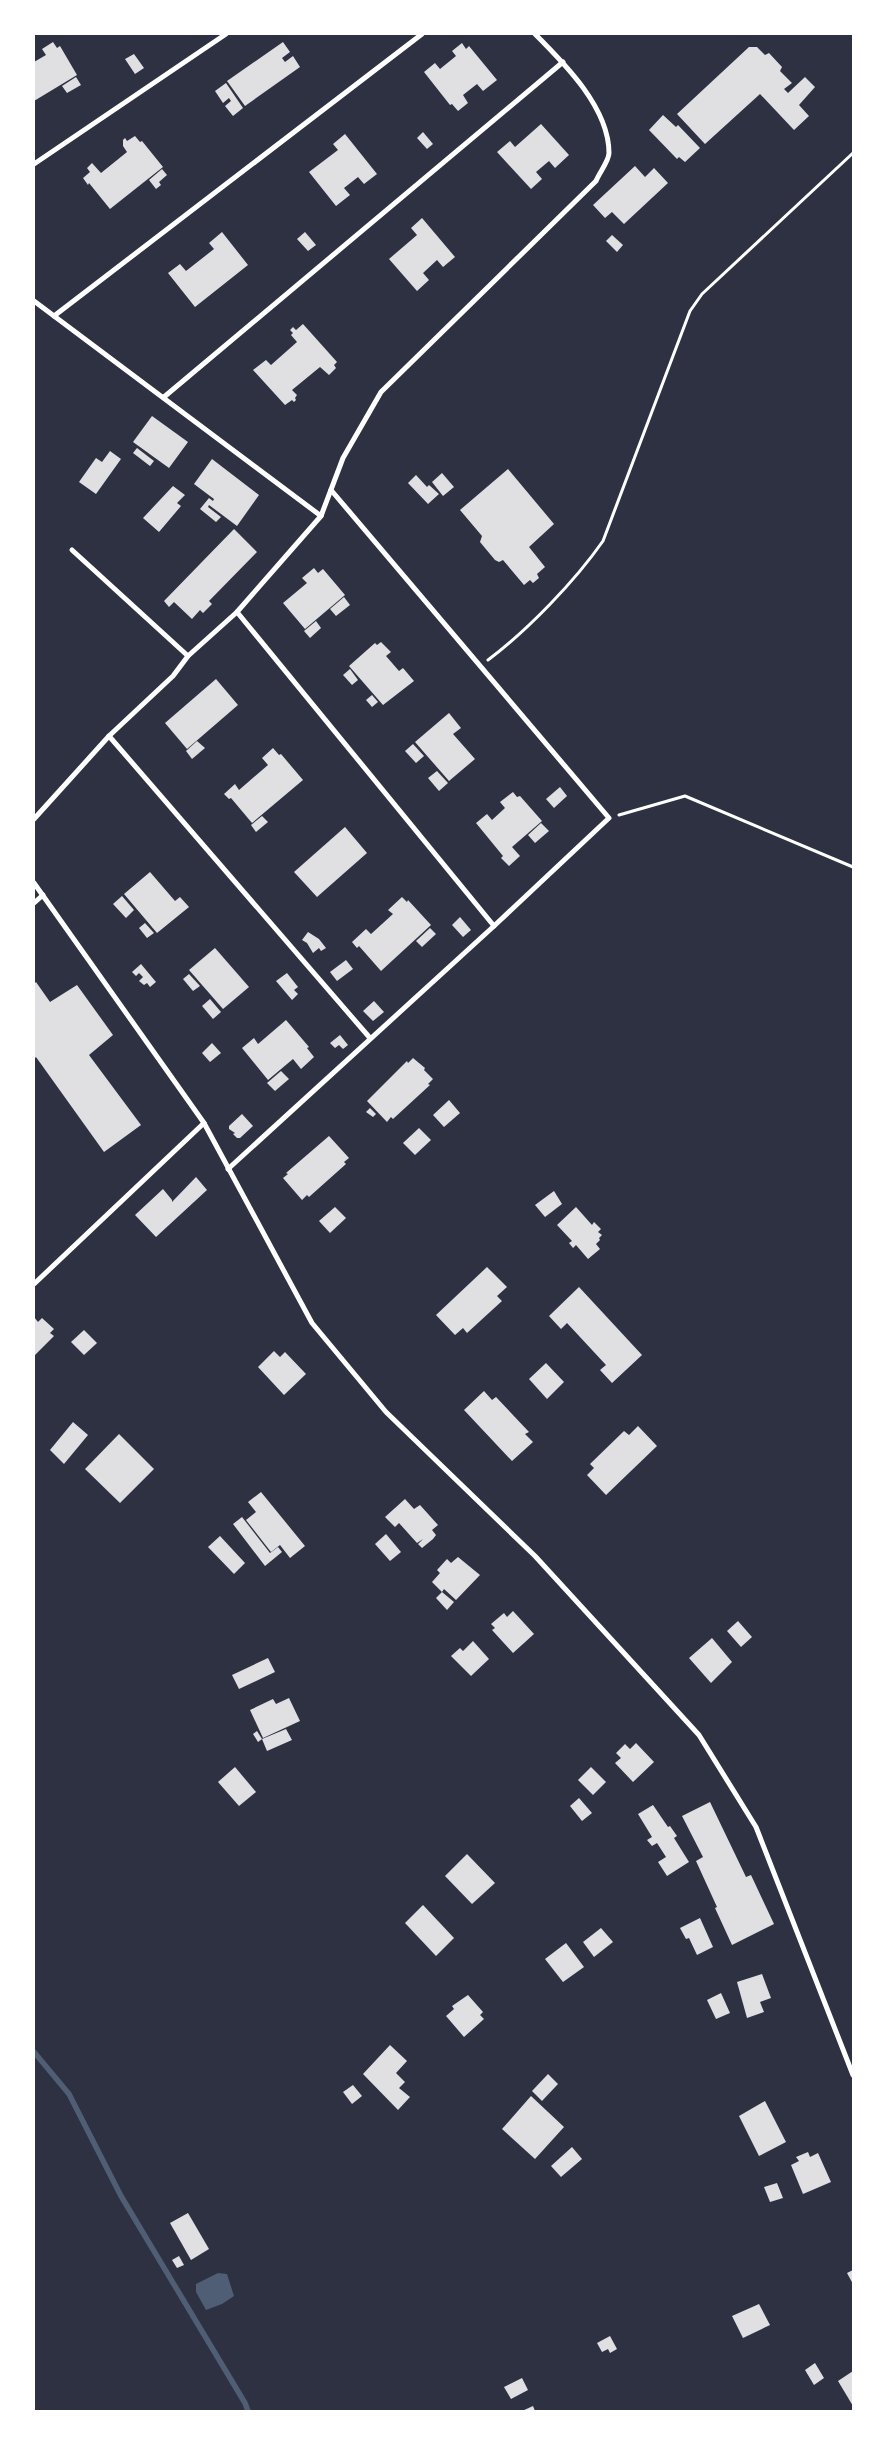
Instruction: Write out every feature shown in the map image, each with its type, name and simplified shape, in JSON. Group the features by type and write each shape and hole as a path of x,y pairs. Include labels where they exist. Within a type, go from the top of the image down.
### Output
{"street":[{"path":"34,164 226,34"},
{"path":"54,316 422,34"},
{"path":"34,819 109,736 173,676 188,656 237,612 321,516 343,458 381,392 596,181 609,154 601,114 563,62 536,34"},
{"path":"164,397 563,62"},
{"path":"34,301 321,516"},
{"path":"228,1169 494,926 609,818 331,490"},
{"path":"72,550 188,656"},
{"path":"237,612 494,926"},
{"path":"109,736 370,1038"},
{"path":"34,884 204,1123 312,1323 386,1412 535,1556 699,1735 756,1826 853,2075"},
{"path":"34,903 43,895"},
{"path":"34,1284 204,1123"}],"path":[{"path":"480,666 505,647 585,566 603,541 690,311 702,294 853,153"},
{"path":"609,818 685,796 853,867"}],"water":[{"path":"218,2273 227,2274 234,2296 222,2304 206,2310 196,2292 196,2284"}],"building":[{"path":"53,42 57,48 60,46 77,75 34,101 34,62 46,55 42,49"},
{"path":"283,42 290,52 282,58 285,62 293,56 300,67 245,106 227,81"},
{"path":"462,43 466,49 469,46 497,80 483,91 477,84 463,95 468,103 458,111 452,104 450,105 424,72 435,63 440,69 456,56 452,51"},
{"path":"749,47 757,47 765,55 769,53 782,67 780,71 792,83 784,89 788,93 805,77 815,87 799,105 809,116 794,130 760,94 705,144 677,114"},
{"path":"134,54 144,68 135,74 125,59"},
{"path":"76,77 81,85 67,93 62,86"},
{"path":"226,83 243,108 233,116 225,106 231,101 229,98 223,103 215,91"},
{"path":"663,115 676,127 678,125 700,148 685,162 679,157 677,159 649,130"},
{"path":"541,124 569,155 555,168 549,161 536,172 542,179 531,189 497,152 510,141 515,147"},
{"path":"423,132 433,144 427,149 417,138"},
{"path":"345,134 377,174 364,184 358,177 344,188 350,195 336,206 309,172 338,150 333,144"},
{"path":"135,136 140,142 142,141 163,167 110,209 83,178 90,172 87,168 92,163 101,173 127,152 123,146 123,140 125,138 127,141"},
{"path":"635,166 645,177 654,168 668,183 624,224 612,212 605,218 593,205"},
{"path":"162,169 167,175 159,182 161,185 156,189 149,180"},
{"path":"422,218 455,257 443,267 437,260 423,273 429,280 417,291 389,259 417,235 411,228"},
{"path":"222,232 248,265 195,307 168,273 180,264 186,271 214,249 209,243"},
{"path":"305,232 316,245 308,251 297,239"},
{"path":"612,235 623,245 617,252 606,241"},
{"path":"303,324 337,362 334,365 336,368 329,375 320,367 292,390 297,395 296,400 294,402 292,400 285,405 253,370 266,360 271,365 297,342 291,335 293,333 290,330 293,327 296,330"},
{"path":"152,416 188,442 169,468 133,442"},
{"path":"137,448 154,461 150,466 133,453"},
{"path":"110,451 121,459 96,494 79,482 96,458 102,462"},
{"path":"212,459 259,495 237,526 209,505 208,507 221,517 216,522 200,509 209,498 213,501 214,499 194,484"},
{"path":"508,469 554,524 529,547 545,567 537,574 539,578 533,583 530,580 524,585 503,560 499,562 495,560 480,542 482,536 460,510"},
{"path":"442,473 454,487 443,496 432,482"},
{"path":"416,475 427,487 429,485 439,494 428,504 408,483"},
{"path":"173,486 185,495 177,503 181,506 159,532 143,518"},
{"path":"234,529 257,552 209,601 212,604 203,613 200,610 192,619 174,602 169,607 164,601"},
{"path":"314,568 318,573 323,569 345,595 305,629 283,603 307,583 302,578"},
{"path":"344,597 350,605 336,616 330,609"},
{"path":"316,621 321,628 310,638 304,631"},
{"path":"381,642 391,652 386,656 399,671 403,668 414,681 383,705 349,666 375,643 377,645"},
{"path":"350,669 358,680 352,685 343,675"},
{"path":"216,679 238,705 187,749 165,723"},
{"path":"372,695 378,702 372,707 366,700"},
{"path":"449,713 461,728 453,734 475,759 449,781 415,742"},
{"path":"197,741 205,748 192,759 186,751"},
{"path":"413,744 424,756 416,763 405,751"},
{"path":"273,748 279,755 281,754 303,780 252,823 231,798 229,799 224,794 235,784 239,790 268,765 262,758"},
{"path":"437,771 448,783 439,791 428,778"},
{"path":"560,787 567,796 554,808 546,799"},
{"path":"513,792 517,797 520,796 542,821 512,847 520,856 509,866 476,823 487,814 492,820 505,808 500,802"},
{"path":"262,816 268,822 256,832 251,825"},
{"path":"541,823 549,831 535,843 528,835"},
{"path":"345,827 367,853 317,897 294,872"},
{"path":"150,872 175,901 180,897 189,907 157,933 124,894"},
{"path":"122,896 134,910 126,918 113,904"},
{"path":"402,897 407,902 408,900 431,925 381,971 359,946 357,948 352,942 366,929 371,934 393,914 388,910"},
{"path":"460,917 471,930 463,937 452,925"},
{"path":"145,923 154,933 147,938 139,928"},
{"path":"430,928 436,934 422,947 416,941"},
{"path":"308,932 319,939 326,948 321,951 319,948 313,953 307,943 302,940"},
{"path":"215,948 249,987 223,1009 189,970"},
{"path":"346,960 353,969 337,981 330,972"},
{"path":"141,964 156,982 150,987 147,983 144,985 139,981 143,977 139,973 136,976 132,972"},
{"path":"287,973 298,987 294,990 298,994 292,1000 276,981"},
{"path":"189,974 200,986 193,991 183,979"},
{"path":"36,982 50,1002 77,985 113,1035 89,1055 141,1125 104,1152 36,1057 34,1059 34,984"},
{"path":"210,999 221,1012 213,1019 202,1006"},
{"path":"374,1001 384,1012 373,1021 363,1011"},
{"path":"286,1020 309,1047 307,1048 314,1057 301,1069 293,1059 268,1080 242,1048 254,1038 258,1044"},
{"path":"340,1035 348,1045 343,1049 339,1045 335,1048 330,1043"},
{"path":"212,1043 221,1053 210,1062 202,1053"},
{"path":"413,1058 425,1068 424,1070 433,1079 428,1084 430,1085 393,1119 391,1117 387,1122 367,1101 407,1061 408,1063"},
{"path":"281,1071 289,1079 275,1091 267,1083"},
{"path":"449,1100 460,1113 444,1127 433,1115"},
{"path":"370,1108 376,1114 373,1117 366,1112"},
{"path":"242,1114 253,1126 240,1138 237,1138 233,1134 235,1133 229,1129 229,1126"},
{"path":"419,1128 431,1140 415,1155 403,1143"},
{"path":"329,1136 349,1158 344,1162 346,1164 309,1197 307,1195 302,1200 283,1178 288,1174 286,1173"},
{"path":"196,1177 207,1190 156,1237 135,1215 163,1189 172,1202"},
{"path":"554,1191 562,1204 545,1217 535,1205"},
{"path":"335,1207 346,1218 330,1233 319,1221"},
{"path":"576,1207 592,1225 594,1222 601,1229 598,1232 602,1235 596,1244 600,1249 588,1259 576,1245 573,1248 569,1243 572,1241 557,1225"},
{"path":"487,1267 507,1287 497,1296 502,1301 467,1333 463,1328 455,1335 436,1315"},
{"path":"579,1287 642,1355 612,1383 600,1370 606,1365 567,1323 561,1329 549,1316"},
{"path":"34,1317 38,1322 42,1318 54,1329 50,1333 54,1336 35,1355"},
{"path":"84,1330 97,1343 84,1355 71,1342"},
{"path":"274,1351 280,1357 285,1352 306,1374 284,1395 258,1367"},
{"path":"546,1363 564,1382 547,1399 529,1379"},
{"path":"484,1391 492,1400 496,1397 529,1432 525,1434 533,1442 512,1461 464,1410"},
{"path":"73,1422 88,1435 64,1464 50,1450"},
{"path":"638,1426 657,1446 606,1495 587,1475 594,1468 590,1464 624,1431 629,1435"},
{"path":"119,1434 154,1469 120,1503 85,1469"},
{"path":"261,1492 305,1546 290,1558 280,1545 271,1552 246,1520 256,1512 248,1502"},
{"path":"405,1499 414,1509 420,1505 438,1525 432,1530 436,1535 422,1548 418,1544 423,1539 417,1543 399,1523 395,1527 385,1517"},
{"path":"242,1517 270,1553 278,1547 282,1552 265,1566 233,1524"},
{"path":"386,1534 401,1552 390,1561 375,1544"},
{"path":"220,1536 245,1563 234,1574 208,1547"},
{"path":"458,1557 480,1575 456,1600 444,1589 442,1592 432,1582 440,1573 437,1570 447,1559 451,1563"},
{"path":"442,1592 454,1602 447,1610 436,1598"},
{"path":"513,1611 534,1634 513,1653 492,1630 495,1628 491,1624 504,1613 507,1617"},
{"path":"738,1621 752,1637 741,1647 727,1631"},
{"path":"712,1638 732,1662 711,1683 689,1658"},
{"path":"473,1641 489,1659 471,1676 451,1656 460,1648 463,1651"},
{"path":"268,1658 275,1672 239,1689 232,1675"},
{"path":"289,1698 300,1721 263,1738 250,1710 273,1699 276,1704"},
{"path":"286,1729 292,1740 267,1751 262,1739"},
{"path":"257,1731 262,1739 258,1742 253,1734"},
{"path":"636,1743 654,1762 633,1782 615,1763 621,1758 616,1753 625,1744 630,1749"},
{"path":"235,1767 256,1792 239,1806 218,1782"},
{"path":"591,1767 606,1782 593,1795 578,1780"},
{"path":"579,1798 592,1813 582,1821 570,1806"},
{"path":"710,1802 746,1877 751,1875 774,1924 732,1945 696,1861 703,1857 682,1816"},
{"path":"653,1805 668,1827 670,1826 677,1836 674,1838 689,1862 667,1876 658,1862 666,1857 657,1843 652,1846 647,1840 652,1837 638,1814"},
{"path":"467,1854 495,1883 472,1904 445,1876"},
{"path":"423,1905 454,1938 436,1956 405,1923"},
{"path":"700,1918 713,1947 697,1955 689,1938 686,1939 680,1928"},
{"path":"601,1928 613,1942 594,1957 583,1942"},
{"path":"566,1943 584,1967 563,1982 545,1959"},
{"path":"762,1974 771,1998 760,2002 764,2012 747,2018 737,1982"},
{"path":"721,1993 730,2013 716,2019 707,2000"},
{"path":"468,1995 483,2012 480,2015 484,2019 464,2037 446,2016 454,2009 452,2006"},
{"path":"390,2045 407,2061 396,2073 405,2082 399,2088 410,2097 398,2110 363,2074"},
{"path":"548,2074 558,2084 542,2101 532,2091"},
{"path":"353,2085 362,2096 352,2104 343,2092"},
{"path":"531,2096 564,2127 535,2159 502,2129"},
{"path":"765,2101 786,2142 759,2156 739,2116"},
{"path":"572,2147 582,2159 561,2177 551,2166"},
{"path":"808,2152 810,2157 818,2153 831,2182 803,2194 791,2165 799,2161 796,2157"},
{"path":"777,2183 783,2198 770,2202 764,2187"},
{"path":"188,2213 209,2249 191,2260 170,2223"},
{"path":"179,2256 184,2265 177,2268 172,2260"},
{"path":"853,2270 853,2284 847,2273"},
{"path":"759,2304 770,2325 743,2338 732,2316"},
{"path":"610,2336 617,2349 610,2353 608,2349 602,2352 597,2343"},
{"path":"815,2363 824,2378 814,2385 805,2370"},
{"path":"853,2371 853,2406 838,2381"},
{"path":"522,2378 528,2390 511,2399 504,2387"},
{"path":"533,2406 535,2411 522,2411"}],"waterway":[{"path":"34,2052 69,2094 121,2196 248,2411"}]}
